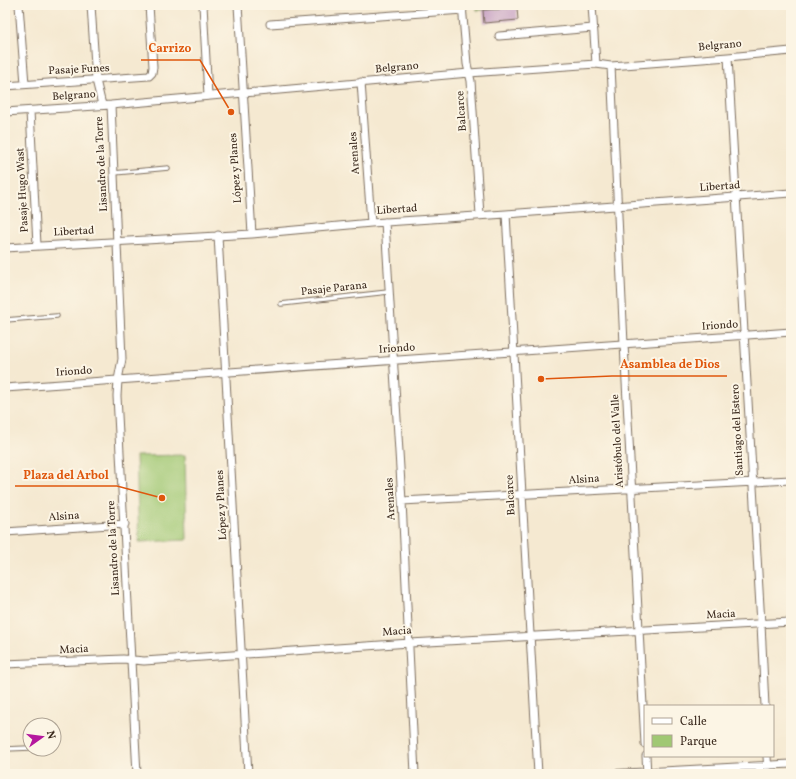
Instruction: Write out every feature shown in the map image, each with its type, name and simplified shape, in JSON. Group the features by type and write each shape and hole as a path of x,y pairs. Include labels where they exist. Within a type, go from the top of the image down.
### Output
{"street":[{"path":"19,5 25,84"},
{"name":"Lisandro de la Torre","path":"91,5 96,80 102,105"},
{"name":"Pasaje Funes","path":"5,86 149,76 152,73 153,67 149,5"},
{"path":"203,5 208,96"},
{"name":"López y Planes","path":"238,5 252,234"},
{"path":"592,5 596,64"},
{"path":"270,24 463,7"},
{"name":"Balcarce","path":"463,7 471,81 480,215"},
{"path":"499,36 594,28"},
{"name":"Belgrano","path":"5,112 111,105 469,73 596,64 611,66 791,51"},
{"name":"Santiago del Estero","path":"728,57 765,705"},
{"name":"Aristóbulo del Valle","path":"611,66 644,725"},
{"name":"Arenales","path":"361,82 371,223"},
{"name":"Lisandro de la Torre","path":"111,105 122,359 117,396 125,524 137,774"},
{"name":"Pasaje Hugo Wast","path":"30,110 37,245"},
{"name":"Libertad","path":"5,248 117,240 252,234 371,223 791,193"},
{"name":"Balcarce","path":"506,214 538,774"},
{"name":"Arenales","path":"385,222 410,642 415,774"},
{"name":"López y Planes","path":"218,235 248,774"},
{"name":"Iriondo","path":"5,388 791,332"},
{"name":"Alsina","path":"402,501 791,480"},
{"name":"Alsina","path":"5,532 125,524"},
{"name":"Macia","path":"5,664 131,659 144,661 410,642 791,622"},
{"path":"646,757 647,773"},
{"path":"767,757 768,774"},
{"path":"607,774 791,764"}],"lane":[{"path":"114,173 168,168"},
{"name":"Pasaje Parana","path":"281,304 388,292"},
{"path":"5,320 57,316"},
{"path":"5,749 22,748"}],"green space":[{"path":"477,5 531,5 504,9 477,10"},
{"path":"185,455 187,540 139,542 136,456"}],"building":[{"path":"517,8 518,20 484,23 483,10"}],"place":[{"name":"Carrizo","path":"231,112"},
{"name":"Asamblea de Dios","path":"541,379"},
{"name":"Plaza del Arbol","path":"162,498"}]}
